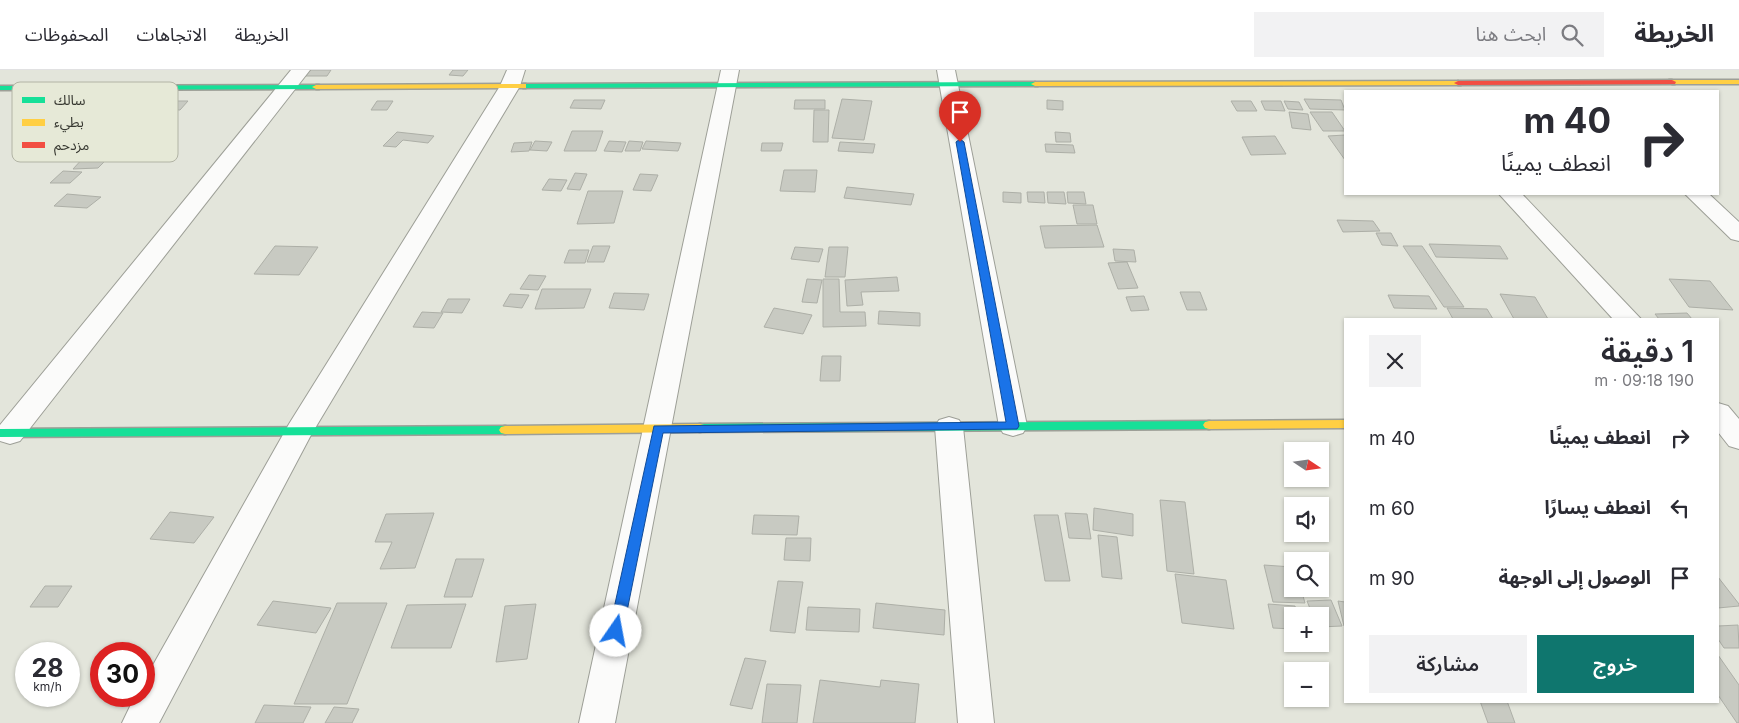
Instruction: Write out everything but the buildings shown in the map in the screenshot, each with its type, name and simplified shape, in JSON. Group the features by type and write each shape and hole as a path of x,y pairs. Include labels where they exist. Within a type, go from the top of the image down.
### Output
{"street":[{"path":"948,77 1013,426"},
{"path":"178,83 294,79 948,77 1410,87 1582,87 1739,82"},
{"path":"140,723 299,431 513,78"},
{"path":"597,723 729,78"},
{"path":"5,433 294,79"},
{"path":"1511,195 1627,318"},
{"path":"1697,195 1739,234"},
{"path":"5,433 1344,424"},
{"path":"949,427 976,723"}],"traffic: fast":[{"path":"523,86 1035,84"},
{"path":"178,87 316,87"},
{"path":"0,88 12,88"},
{"path":"700,428 1209,425"},
{"path":"0,433 505,430"}],"traffic: slow":[{"path":"1672,82 1739,82"},
{"path":"1035,84 1458,83"},
{"path":"316,87 523,86"},
{"path":"1209,425 1344,424"},
{"path":"505,430 700,428"}],"traffic: jam":[{"path":"1458,83 1672,82"}],"route":[{"path":"616,631 658,429 1013,426 960,142"}]}
